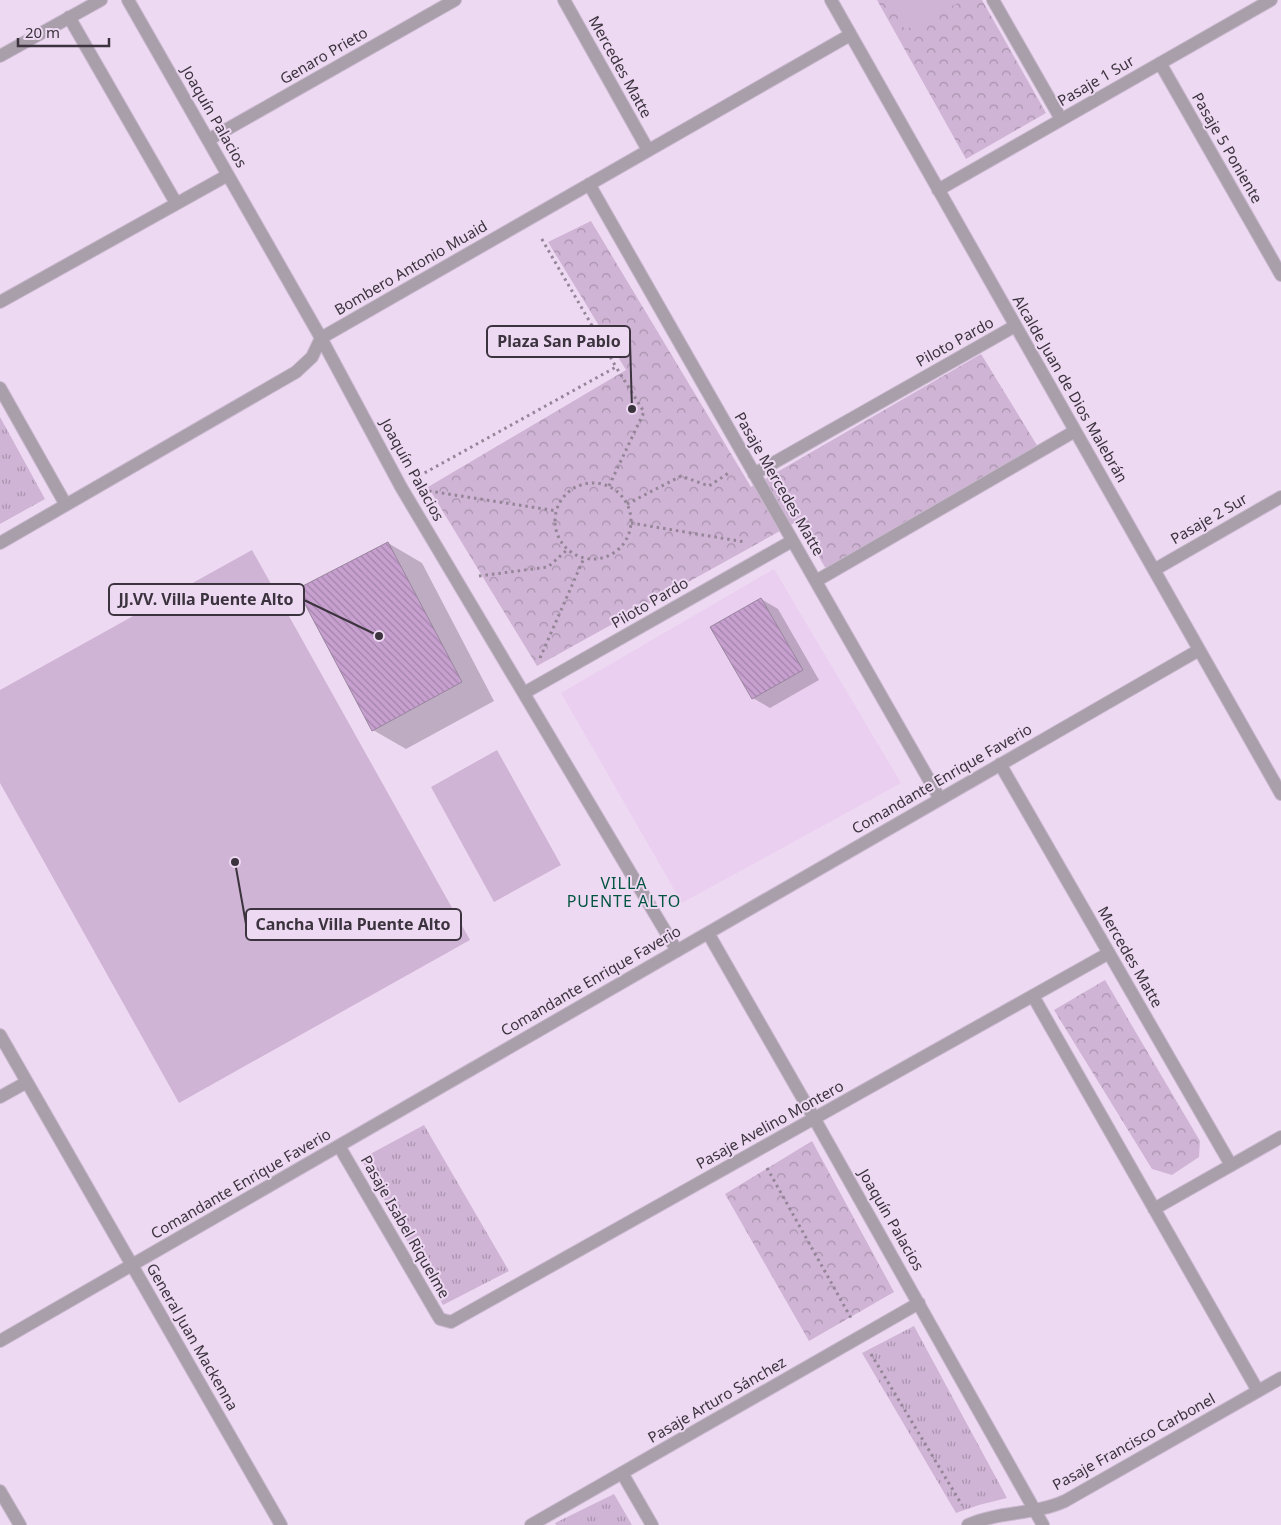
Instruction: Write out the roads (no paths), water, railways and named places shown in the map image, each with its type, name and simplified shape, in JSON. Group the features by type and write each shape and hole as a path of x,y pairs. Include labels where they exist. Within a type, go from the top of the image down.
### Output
{"street":[{"path":"0,56 101,0"},
{"name":"Joaquín Palacios","path":"128,0 321,338 401,486 677,951"},
{"name":"Genaro Prieto","path":"208,140 455,0"},
{"name":"Mercedes Matte","path":"564,0 648,150"},
{"name":"Alcalde Juan de Dios Malebrán","path":"830,0 1281,794"},
{"path":"993,0 1061,120"},
{"name":"Pasaje 1 Sur","path":"938,190 1265,1"},
{"path":"69,17 176,204"},
{"name":"Bombero Antonio Muaid","path":"321,338 850,35"},
{"name":"Pasaje 5 Poniente","path":"1160,63 1281,275"},
{"path":"0,302 228,175"},
{"name":"Pasaje Mercedes Matte","path":"589,184 940,799"},
{"name":"Piloto Pardo","path":"754,474 1016,326"},
{"path":"0,543 296,372 312,357 321,338"},
{"path":"0,388 66,505"},
{"path":"816,581 1075,431"},
{"name":"Pasaje 2 Sur","path":"1154,570 1281,497"},
{"name":"Piloto Pardo","path":"524,693 792,541"},
{"name":"Comandante Enrique Faverio","path":"0,1341 1199,650"},
{"name":"Mercedes Matte","path":"1000,764 1231,1166"},
{"name":"Joaquín Palacios","path":"708,933 1044,1525"},
{"name":"Pasaje Avelino Montero","path":"445,1321 451,1322 456,1320 1109,953"},
{"path":"1033,996 1258,1391"},
{"name":"General Juan Mackenna","path":"0,1036 281,1525"},
{"path":"0,1097 27,1082"},
{"path":"1154,1208 1281,1137"},
{"name":"Pasaje Isabel Riquelme","path":"339,1146 440,1319 445,1321"},
{"name":"Pasaje Arturo Sánchez","path":"538,1523 919,1303"},
{"name":"Pasaje Francisco Carbonel","path":"970,1524 1003,1514 1053,1506 1076,1496 1281,1378"},
{"path":"622,1473 652,1525"},
{"path":"0,1490 20,1525"}],"place":[{"name":"Plaza San Pablo","path":"632,409"},
{"name":"JJ.VV. Villa Puente Alto","path":"379,636"},
{"name":"Cancha Villa Puente Alto","path":"235,862"}],"district":[{"name":"VILLA PUENTE ALTO","path":"624,892"}]}
